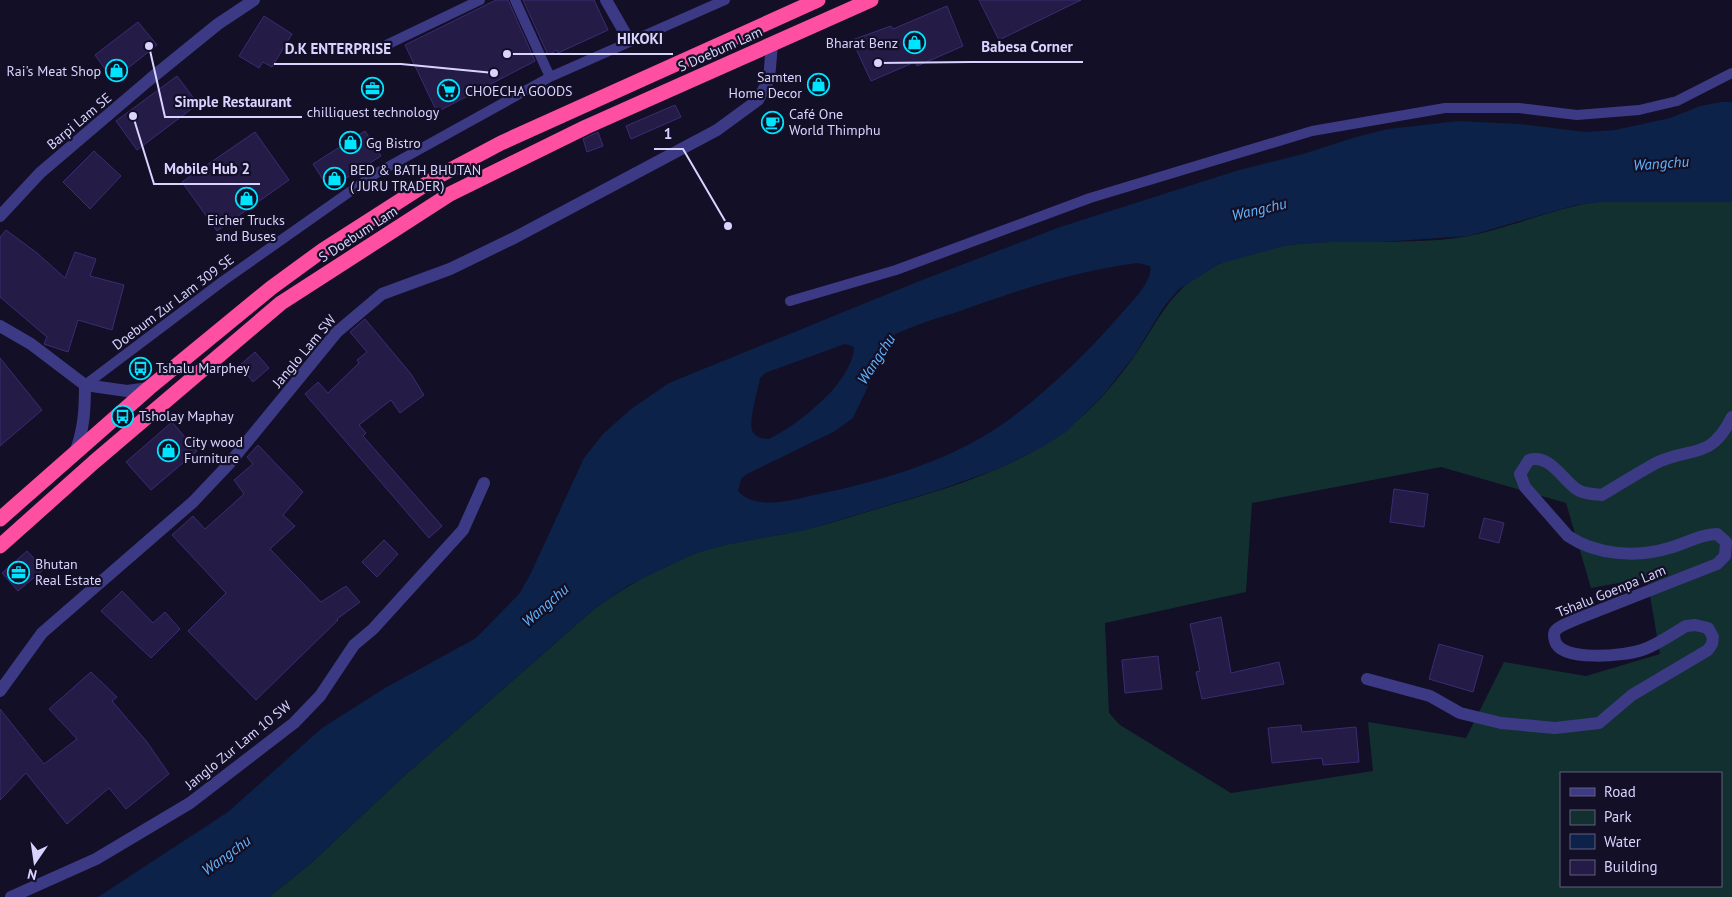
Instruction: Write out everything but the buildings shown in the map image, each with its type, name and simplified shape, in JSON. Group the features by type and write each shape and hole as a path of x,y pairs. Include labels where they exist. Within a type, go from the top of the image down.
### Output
{"highway":[{"name":"S Doebum Lam","path":"0,519 148,388 271,288 323,250 437,177 501,143 818,0"},
{"name":"S Doebum Lam","path":"0,546 281,303 450,194 586,127 871,0"}],"street":[{"name":"Barpi Lam SE","path":"0,216 40,173 170,62 218,24 254,0"},
{"path":"606,0 629,40"},
{"name":"Janglo Lam SW","path":"0,690 42,632 193,502 228,465 337,332 382,294 450,269 514,238 716,130 758,100 769,79 772,44"},
{"path":"0,326 31,344 84,385 127,390 148,388"},
{"path":"75,453 85,416 84,385"},
{"name":"Tshalu Goenpa Lam","path":"1367,679 1430,696 1460,713 1501,723 1555,728 1599,723 1632,695 1708,650 1712,644 1708,628 1695,625 1686,626 1642,650 1628,653 1574,654 1563,651 1556,645 1553,637 1556,630 1577,619 1717,564 1724,556 1726,542 1717,534 1655,552 1623,554 1595,548 1577,542 1568,536 1525,487 1520,474 1529,460 1537,458 1547,462 1576,489 1592,494 1602,494 1658,462 1700,452 1724,432 1732,417"},
{"name":"Janglo Zur Lam 10 SW","path":"11,897 96,859 190,803 294,722 320,696 354,645 373,629 463,530 484,483"}],"lane":[{"path":"378,49 480,0"},
{"path":"515,0 550,77"},
{"name":"Doebum Zur Lam 309 SE","path":"84,385 223,281 375,174 550,77 629,40 725,0"},
{"path":"790,301 896,270 1090,198 1312,131 1445,108 1519,108 1578,115 1639,110 1677,102 1732,73"}],"green space":[{"path":"1719,200 1732,202 1732,897 269,897 309,865 403,777 606,600 658,570 699,552 724,545 814,528 930,493 985,474 1040,448 1074,423 1105,394 1133,358 1177,293 1198,276 1227,261 1257,251 1288,245 1320,242 1416,241 1464,237 1575,206 1608,201","holes":["1441,467 1566,503 1591,588 1647,578 1660,654 1586,676 1504,662 1466,738 1368,722 1373,771 1231,793 1120,725 1109,713 1105,623 1246,592 1252,503"]}],"water":[{"name":"Wangchu","path":"1732,102 1732,202 1601,202 1576,205 1468,236 1381,242 1328,242 1288,245 1219,264 1178,290 1163,308 1134,356 1104,394 1066,432 1044,446 1000,468 939,490 806,530 725,545 696,553 629,585 594,609 403,777 309,865 269,897 98,897 228,812 322,728 385,688 476,638 519,594 530,575 584,458 603,434 631,409 669,383 917,282 1060,227 1239,170 1303,154 1356,137 1388,129 1459,121 1519,124 1586,132 1615,130 1670,118 1700,106","holes":["1137,263 1150,266 1150,272 1145,285 1130,304 1055,382 1026,407 989,433 942,457 866,483 774,502 754,501 738,491 741,479 747,474 835,431 853,418 892,336 926,322 1026,289 1070,276","845,344 854,347 851,360 844,374 822,401 794,424 769,439 757,436 752,430 751,425 760,378 765,373"]}],"place":[{"name":"Bharat Benz","path":"914,43"},
{"name":"Simple Restaurant","path":"149,46"},
{"name":"HIKOKI","path":"507,54"},
{"name":"Babesa Corner","path":"878,63"},
{"name":"Rai's Meat Shop","path":"117,71"},
{"name":"D.K ENTERPRISE","path":"494,73"},
{"name":"Samten Home Decor","path":"818,85"},
{"name":"chilliquest technology","path":"373,89"},
{"name":"CHOECHA GOODS","path":"449,91"},
{"name":"Mobile Hub 2","path":"133,116"},
{"name":"Café One World Thimphu","path":"773,122"},
{"name":"Gg Bistro","path":"350,143"},
{"name":"BED & BATH BHUTAN ( JURU TRADER)","path":"334,178"},
{"name":"Eicher Trucks and Buses","path":"246,198"},
{"name":"1","path":"728,226"},
{"name":"Tshalu Marphey","path":"140,368"},
{"name":"Tsholay Maphay","path":"123,416"},
{"name":"City wood Furniture","path":"168,450"},
{"name":"Bhutan Real Estate","path":"19,572"}]}
